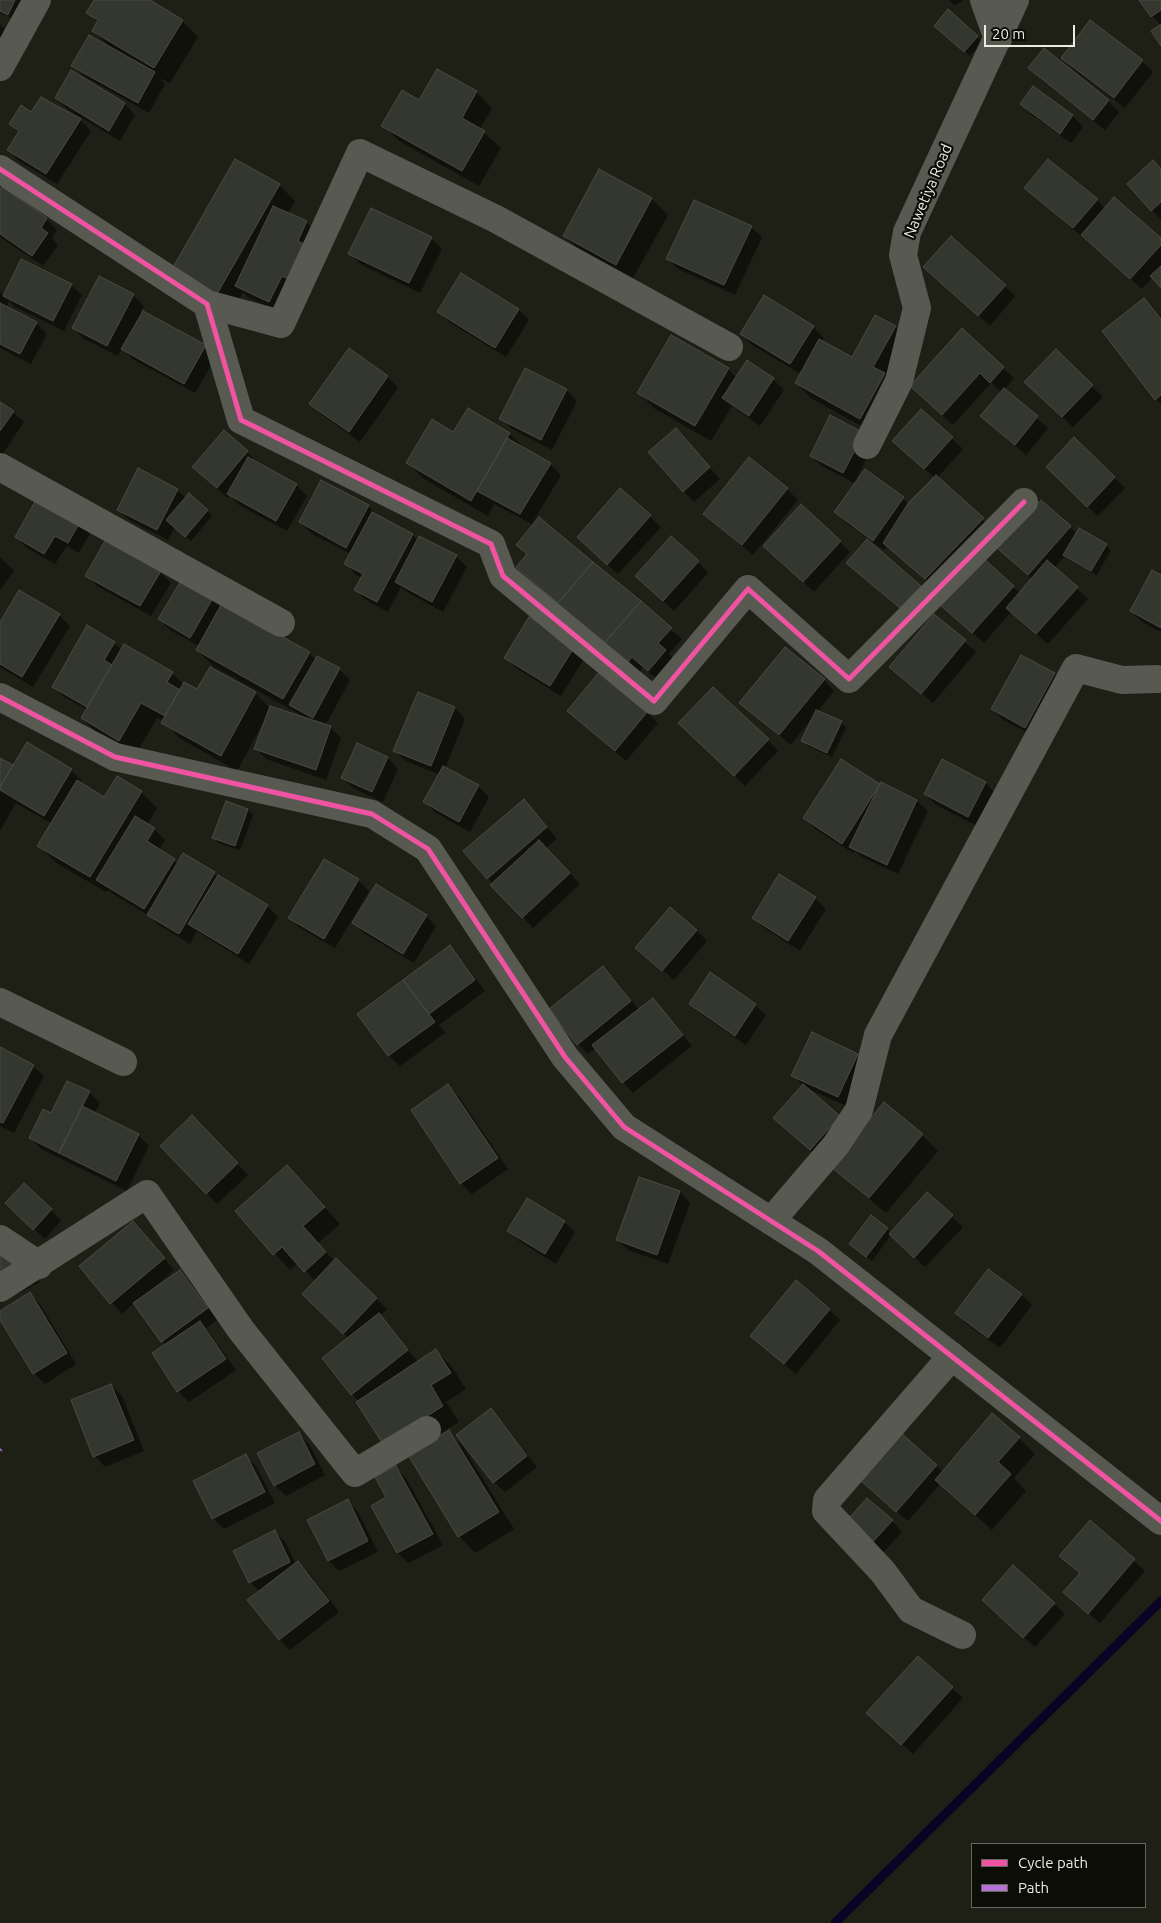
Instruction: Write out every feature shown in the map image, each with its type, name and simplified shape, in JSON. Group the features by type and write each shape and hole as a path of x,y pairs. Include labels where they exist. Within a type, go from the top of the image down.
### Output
{"street":[{"path":"0,66 37,0"},
{"path":"984,0 998,39"},
{"name":"Nawetiya Road","path":"867,445 899,380 917,308 903,255 907,232 1015,0"},
{"path":"0,169 207,304 281,324 360,153 496,219 729,347"},
{"path":"207,304 241,420 491,544 503,576 654,701 748,589 850,679 1024,502"},
{"path":"0,468 281,623"},
{"path":"771,1221 836,1145 858,1110 878,1035 1076,668 1122,680 1157,679"},
{"path":"0,697 115,757 372,814 428,849 565,1058 624,1127 818,1251 1161,1521"},
{"path":"0,1002 124,1062"},
{"path":"0,1288 39,1265 147,1194 241,1330 355,1473 427,1430"},
{"path":"0,1240 39,1265"},
{"path":"952,1356 827,1500 826,1511 883,1572 911,1610 962,1635"}],"building":[{"path":"0,0 15,0 8,15 0,11"},
{"path":"94,0 150,0 183,20 154,68 92,31 98,20 86,13"},
{"path":"1139,0 1161,0 1161,10 1151,17"},
{"path":"948,9 978,36 964,52 934,26"},
{"path":"1090,20 1143,60 1114,98 1061,58"},
{"path":"1161,24 1161,46 1151,31"},
{"path":"89,35 155,72 138,103 71,66"},
{"path":"1044,48 1109,100 1093,120 1028,68"},
{"path":"437,69 477,91 462,118 485,131 462,171 381,126 402,90 419,100"},
{"path":"71,70 125,103 109,131 55,98"},
{"path":"1033,86 1073,115 1060,134 1020,104"},
{"path":"41,97 81,119 46,174 7,150 19,131 9,124 21,105 31,112"},
{"path":"235,159 280,184 217,294 172,269"},
{"path":"1048,159 1098,199 1073,228 1024,188"},
{"path":"1153,160 1161,169 1161,202 1151,211 1127,184"},
{"path":"599,169 652,198 616,265 563,236"},
{"path":"2,187 47,218 41,228 48,233 32,256 0,234 0,190"},
{"path":"1114,197 1161,238 1161,245 1130,279 1081,235"},
{"path":"694,200 752,226 724,285 666,259"},
{"path":"273,206 307,221 298,241 306,245 290,280 282,276 269,302 235,286"},
{"path":"371,208 432,237 409,283 348,254"},
{"path":"951,236 1006,285 978,316 923,267"},
{"path":"21,259 72,284 53,321 3,296"},
{"path":"1161,266 1161,288 1150,276"},
{"path":"461,273 519,309 495,348 437,312"},
{"path":"99,276 134,294 107,346 72,328"},
{"path":"764,295 814,326 790,364 740,334"},
{"path":"1144,298 1161,319 1161,395 1155,400 1102,331"},
{"path":"0,303 37,322 20,354 0,344"},
{"path":"143,311 206,345 184,384 121,349"},
{"path":"875,315 896,326 873,367 885,373 860,419 795,383 819,339 852,357"},
{"path":"962,328 1004,367 990,383 980,373 942,415 910,386"},
{"path":"671,335 729,368 695,426 637,393"},
{"path":"349,348 388,376 349,432 309,404"},
{"path":"1056,349 1093,385 1062,417 1024,382"},
{"path":"747,360 774,378 749,416 722,398"},
{"path":"525,368 567,389 541,440 499,419"},
{"path":"1004,388 1038,416 1015,445 980,416"},
{"path":"0,402 14,411 0,431"},
{"path":"468,408 510,433 471,501 406,463 432,419 453,432"},
{"path":"921,409 953,437 924,469 892,441"},
{"path":"830,415 864,433 843,473 810,456"},
{"path":"676,428 710,467 683,492 648,452"},
{"path":"224,430 248,451 217,488 192,467"},
{"path":"1074,437 1115,477 1087,507 1046,467"},
{"path":"507,438 551,463 520,514 477,491"},
{"path":"248,457 297,484 276,521 227,494"},
{"path":"749,457 788,488 742,545 703,514"},
{"path":"138,468 178,489 157,530 117,510"},
{"path":"865,469 904,497 873,541 834,512"},
{"path":"936,475 984,518 925,579 883,543 909,502"},
{"path":"321,480 369,505 346,548 299,522"},
{"path":"620,488 651,515 607,565 577,537"},
{"path":"189,493 208,510 185,537 166,520"},
{"path":"37,498 80,522 68,543 55,536 44,554 15,537"},
{"path":"1041,500 1071,526 1028,575 997,548"},
{"path":"801,504 841,541 803,582 763,546"},
{"path":"372,512 413,534 377,602 354,590 363,574 344,564"},
{"path":"539,517 593,562 558,603 516,567 527,554 516,545"},
{"path":"1079,528 1107,544 1091,571 1063,555"},
{"path":"419,536 457,555 432,602 395,582"},
{"path":"671,536 699,561 663,601 635,576"},
{"path":"106,539 161,571 140,606 85,576"},
{"path":"867,539 921,586 900,608 846,563"},
{"path":"981,556 1014,586 972,633 939,604"},
{"path":"1047,560 1078,587 1036,634 1006,608"},
{"path":"593,562 641,601 601,647 554,608"},
{"path":"1152,570 1161,575 1161,628 1130,611"},
{"path":"182,579 213,598 190,638 158,619"},
{"path":"19,590 60,614 22,677 0,664 0,622"},
{"path":"641,601 672,628 658,643 666,650 648,671 632,657 624,667 601,647"},
{"path":"222,603 310,652 283,699 196,650"},
{"path":"934,614 966,640 921,694 889,667"},
{"path":"529,617 575,646 550,686 504,658"},
{"path":"87,625 115,642 104,660 112,665 87,707 52,687"},
{"path":"124,644 173,672 167,682 180,690 165,716 141,703 119,741 81,718"},
{"path":"785,647 825,679 779,735 739,703"},
{"path":"1021,655 1055,673 1025,728 991,709"},
{"path":"317,656 340,668 313,718 289,705"},
{"path":"210,667 256,692 221,756 161,723 184,682 197,689"},
{"path":"600,671 648,711 615,751 567,711"},
{"path":"713,687 769,739 734,776 678,723"},
{"path":"418,692 455,707 431,766 393,751"},
{"path":"270,706 331,726 316,770 254,749"},
{"path":"816,710 842,721 827,753 801,741"},
{"path":"27,742 72,769 44,816 0,790"},
{"path":"357,743 388,757 372,792 341,778"},
{"path":"0,758 13,765 0,787"},
{"path":"841,759 880,784 842,844 803,818"},
{"path":"942,759 986,782 968,817 924,794"},
{"path":"443,766 479,785 459,822 423,802"},
{"path":"117,776 142,791 90,877 37,846 77,780 104,797"},
{"path":"881,782 917,800 887,865 849,847"},
{"path":"524,799 547,827 487,879 463,851"},
{"path":"226,801 248,809 235,846 212,838"},
{"path":"135,816 155,828 147,841 175,859 144,909 96,880"},
{"path":"539,840 570,873 522,918 490,885"},
{"path":"183,853 215,872 179,934 147,915"},
{"path":"324,859 359,879 324,939 288,918"},
{"path":"779,874 816,897 788,941 752,918"},
{"path":"218,875 268,905 238,954 188,924"},
{"path":"376,884 427,915 403,954 352,923"},
{"path":"670,907 697,930 662,971 635,948"},
{"path":"450,945 475,980 429,1014 403,980"},
{"path":"603,966 631,1001 577,1045 549,1009"},
{"path":"710,972 756,1004 735,1036 689,1004"},
{"path":"403,980 435,1022 388,1056 357,1014"},
{"path":"653,998 683,1035 622,1083 592,1045"},
{"path":"812,1032 858,1054 838,1097 791,1076"},
{"path":"0,1047 34,1065 3,1123 0,1122"},
{"path":"67,1081 90,1091 59,1153 29,1138 43,1109 51,1113"},
{"path":"448,1084 498,1158 460,1184 411,1110"},
{"path":"803,1084 840,1116 810,1150 773,1118"},
{"path":"884,1102 923,1134 869,1198 831,1167"},
{"path":"82,1106 139,1134 116,1181 59,1153"},
{"path":"192,1115 238,1163 206,1194 160,1146"},
{"path":"287,1165 325,1207 303,1226 326,1252 304,1272 282,1247 273,1255 235,1211"},
{"path":"639,1177 680,1191 657,1255 616,1240"},
{"path":"24,1183 52,1209 33,1230 5,1203"},
{"path":"927,1192 953,1215 914,1258 889,1234"},
{"path":"527,1198 565,1221 545,1254 507,1231"},
{"path":"871,1215 888,1228 866,1257 849,1244"},
{"path":"133,1221 165,1258 110,1304 79,1266"},
{"path":"0,1252 25,1265 0,1279"},
{"path":"336,1258 377,1298 343,1334 302,1294"},
{"path":"988,1269 1022,1294 988,1338 955,1313"},
{"path":"180,1270 208,1308 161,1342 133,1303"},
{"path":"796,1280 830,1309 784,1364 750,1336"},
{"path":"30,1292 67,1353 33,1374 0,1320 0,1311"},
{"path":"379,1313 408,1350 351,1395 322,1358"},
{"path":"200,1321 226,1359 177,1392 152,1353"},
{"path":"436,1349 451,1373 431,1385 443,1406 383,1444 356,1402"},
{"path":"111,1384 134,1440 93,1457 71,1400"},
{"path":"491,1408 527,1456 493,1483 456,1435"},
{"path":"992,1413 1020,1437 998,1462 1011,1474 975,1515 935,1480"},
{"path":"449,1430 499,1512 458,1537 408,1455"},
{"path":"299,1432 315,1464 274,1486 257,1453"},
{"path":"900,1432 937,1465 896,1512 859,1479"},
{"path":"246,1454 265,1492 212,1519 193,1481"},
{"path":"396,1466 433,1534 397,1553 371,1506 386,1497 375,1477"},
{"path":"867,1498 893,1520 869,1546 844,1524"},
{"path":"348,1499 368,1541 328,1561 307,1520"},
{"path":"1090,1520 1135,1559 1088,1614 1063,1592 1080,1573 1059,1556"},
{"path":"275,1530 290,1562 249,1583 233,1551"},
{"path":"298,1561 329,1601 279,1640 247,1600"},
{"path":"1013,1565 1055,1603 1023,1638 982,1600"},
{"path":"918,1656 953,1687 901,1745 866,1713"}],"waterway":[{"path":"835,1923 1161,1601"}],"cycle path":[{"path":"0,169 207,304 241,420 491,544 503,576 654,701 748,589 849,679 1024,502"},
{"path":"0,697 115,757 372,814 428,849 565,1057 624,1127 818,1251 1161,1521"}]}
